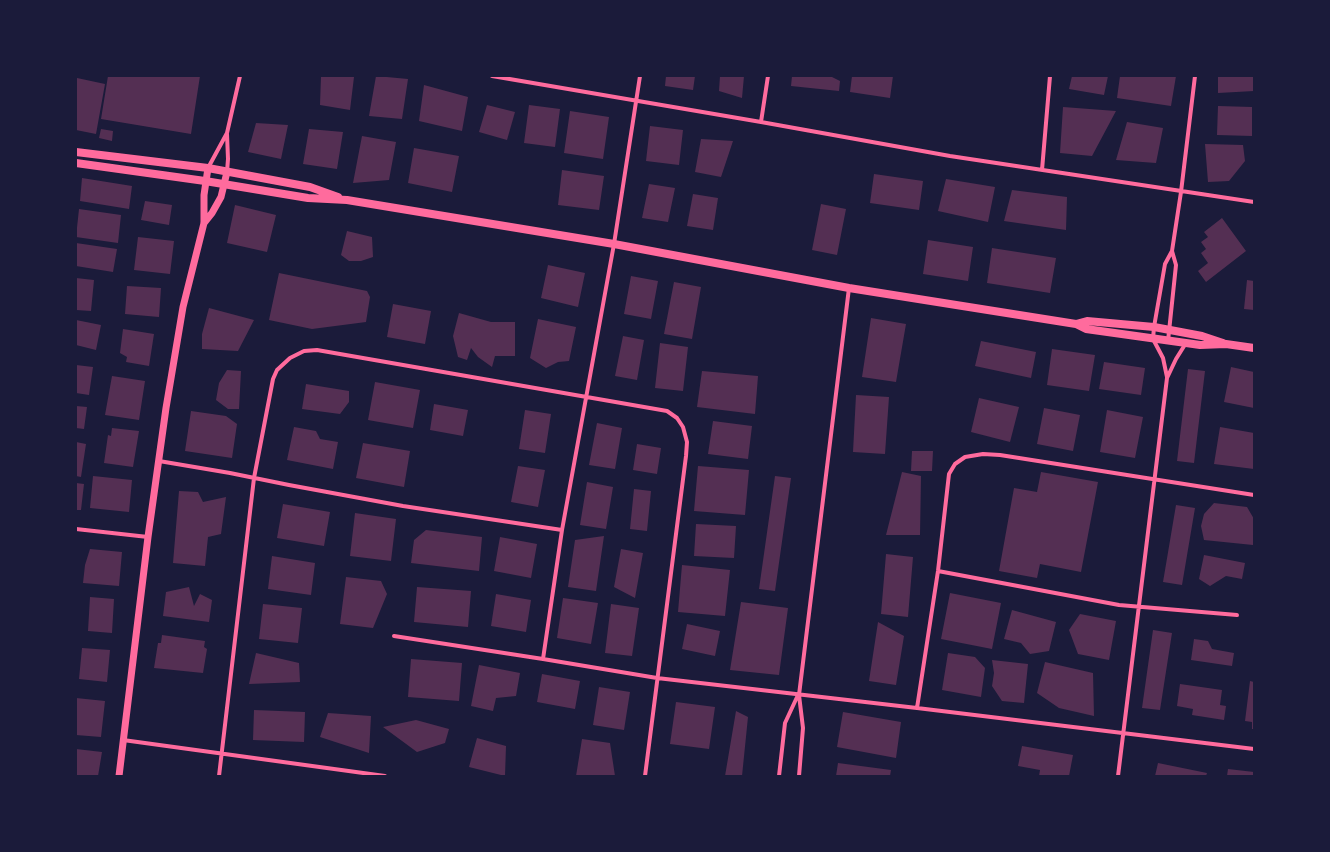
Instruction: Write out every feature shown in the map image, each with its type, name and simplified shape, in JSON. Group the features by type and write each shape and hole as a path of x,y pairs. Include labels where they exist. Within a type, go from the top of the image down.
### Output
{"main road":[{"path":"76,152 208,168 310,187 347,200"},
{"path":"76,163 225,184 308,198 347,200 614,244 849,288 1076,324 1086,329 1200,345 1226,344"},
{"path":"1076,324 1087,321 1169,329 1208,338 1226,344 1254,348"}],"street":[{"path":"204,223 212,213 221,197 225,184 228,159 227,133 240,76"},
{"path":"492,76 950,156 1254,202"},
{"path":"544,659 562,530 614,244 640,76"},
{"path":"761,122 768,76"},
{"path":"1042,170 1050,76"},
{"path":"1167,378 1163,358 1154,339 1154,327 1165,264 1172,251 1181,192 1195,76"},
{"path":"119,776 148,537 166,408 183,307 204,223 205,182 208,168 227,133"},
{"path":"1168,341 1176,265 1172,251"},
{"path":"799,776 804,728 799,694 849,288"},
{"path":"1118,776 1167,378 1186,343"},
{"path":"220,776 254,478 273,379 277,370 284,362 296,354 304,351 317,350 667,411 677,418 683,427 687,442 686,456 645,776"},
{"path":"917,708 938,571 949,474 955,464 965,457 983,454 1000,455 1254,495"},
{"path":"159,461 403,506 562,530"},
{"path":"76,530 148,537"},
{"path":"938,571 1139,607 1237,616"},
{"path":"394,636 657,678 1254,749"},
{"path":"779,776 785,723 799,694"},
{"path":"123,740 385,776"}],"building":[{"path":"108,76 200,76 191,134 101,119"},
{"path":"321,76 354,77 350,110 320,105"},
{"path":"376,76 408,79 402,119 369,116"},
{"path":"666,76 695,76 693,90 665,86"},
{"path":"720,76 744,76 742,98 719,91"},
{"path":"792,76 830,76 840,81 839,91 791,86"},
{"path":"852,76 893,76 890,98 850,92"},
{"path":"1072,76 1108,76 1104,95 1069,89"},
{"path":"1120,76 1176,76 1171,106 1117,98"},
{"path":"1218,76 1254,76 1254,91 1218,93"},
{"path":"77,78 105,84 96,134 76,130"},
{"path":"424,85 468,97 462,131 419,121"},
{"path":"487,105 515,112 507,140 479,132"},
{"path":"529,105 560,109 555,147 524,143"},
{"path":"1218,106 1252,107 1252,136 1217,135"},
{"path":"1063,107 1116,111 1092,156 1060,153"},
{"path":"570,111 609,117 603,159 564,153"},
{"path":"1127,122 1163,128 1156,163 1116,160"},
{"path":"256,123 288,125 281,159 248,152"},
{"path":"650,126 683,130 679,165 646,161"},
{"path":"101,129 113,131 112,141 99,138"},
{"path":"309,129 343,132 337,169 303,164"},
{"path":"362,136 396,142 389,180 353,183"},
{"path":"701,139 733,141 721,177 695,172"},
{"path":"1205,144 1243,145 1245,161 1229,181 1208,182"},
{"path":"414,148 459,156 452,192 408,183"},
{"path":"562,170 604,176 599,210 558,205"},
{"path":"874,174 923,181 919,210 870,203"},
{"path":"82,178 132,186 129,209 80,201"},
{"path":"946,179 995,187 988,222 938,211"},
{"path":"649,184 675,188 668,222 642,218"},
{"path":"1012,190 1067,197 1066,230 1004,221"},
{"path":"693,194 718,198 713,230 687,226"},
{"path":"145,201 172,205 169,225 141,220"},
{"path":"821,204 846,209 837,255 812,250"},
{"path":"235,205 276,215 267,252 227,243"},
{"path":"79,209 121,215 118,243 76,237"},
{"path":"1222,218 1246,251 1206,282 1198,271 1208,263 1201,253 1206,249 1201,242 1208,237 1204,232"},
{"path":"347,231 372,237 373,257 361,261 349,261 341,255"},
{"path":"138,237 174,241 170,274 134,270"},
{"path":"928,240 973,247 968,281 923,274"},
{"path":"76,243 117,249 113,272 76,266"},
{"path":"992,248 1056,258 1050,293 987,283"},
{"path":"548,265 585,273 578,307 541,298"},
{"path":"279,273 367,291 370,297 366,322 312,329 269,320"},
{"path":"631,276 658,281 651,319 624,314"},
{"path":"76,278 94,280 91,311 76,310"},
{"path":"1247,280 1254,281 1254,310 1244,309"},
{"path":"674,282 701,287 692,339 664,334"},
{"path":"127,286 161,288 159,317 125,314"},
{"path":"393,304 431,311 425,344 387,337"},
{"path":"209,308 254,320 238,351 202,349 202,334"},
{"path":"459,313 491,322 515,322 515,356 495,356 492,367 478,357 471,348 467,360 458,357 453,336"},
{"path":"871,318 906,324 896,382 862,377"},
{"path":"538,319 576,327 569,361 558,362 546,368 530,358"},
{"path":"76,320 101,325 96,350 76,345"},
{"path":"123,329 154,334 149,366 126,362 127,357 120,353"},
{"path":"623,336 644,340 637,380 615,376"},
{"path":"981,341 1036,352 1031,378 975,366"},
{"path":"660,343 688,347 683,391 655,388"},
{"path":"1052,349 1095,355 1089,391 1047,385"},
{"path":"1104,362 1145,368 1141,395 1099,389"},
{"path":"76,365 93,367 89,395 76,393"},
{"path":"1231,367 1254,372 1254,408 1224,402"},
{"path":"1188,369 1205,371 1194,463 1177,461"},
{"path":"227,370 241,371 239,409 228,409 216,400 219,383"},
{"path":"702,371 758,376 755,414 697,407"},
{"path":"112,376 145,381 139,420 105,415"},
{"path":"375,382 420,390 413,428 368,420"},
{"path":"306,384 349,391 349,402 340,414 302,409"},
{"path":"856,395 889,397 885,454 853,452"},
{"path":"979,398 1019,407 1010,442 971,432"},
{"path":"434,404 468,410 463,436 430,430"},
{"path":"76,406 87,407 84,429 76,428"},
{"path":"1044,408 1080,415 1073,451 1037,444"},
{"path":"525,410 551,414 545,453 519,449"},
{"path":"1107,410 1143,417 1135,458 1100,452"},
{"path":"191,411 226,416 237,424 232,458 185,451"},
{"path":"713,421 752,426 748,459 708,454"},
{"path":"597,423 622,428 615,469 589,465"},
{"path":"294,427 316,431 320,439 338,442 333,469 287,460"},
{"path":"1220,427 1254,433 1254,469 1214,464"},
{"path":"112,428 139,431 133,467 104,463 108,435 111,436"},
{"path":"76,442 86,444 81,477 76,476"},
{"path":"363,443 410,451 404,487 356,478"},
{"path":"637,444 661,448 657,474 633,470"},
{"path":"912,451 933,451 932,471 911,471"},
{"path":"518,466 545,470 538,507 511,502"},
{"path":"698,466 749,470 745,515 694,511"},
{"path":"902,472 921,476 920,535 886,535"},
{"path":"1041,472 1098,482 1081,572 1040,564 1037,578 999,571 1014,488 1037,492"},
{"path":"93,476 132,480 129,512 90,508"},
{"path":"775,476 791,478 775,591 759,589"},
{"path":"587,482 613,487 606,529 580,525"},
{"path":"76,483 84,484 81,510 76,510"},
{"path":"634,489 651,491 647,531 630,529"},
{"path":"179,491 198,492 203,502 226,497 221,534 208,537 205,566 173,563"},
{"path":"1214,503 1247,507 1254,519 1253,545 1204,540 1201,526 1204,514"},
{"path":"283,504 330,512 324,546 277,538"},
{"path":"1176,505 1195,508 1182,585 1163,582"},
{"path":"355,513 396,519 391,561 350,556"},
{"path":"696,524 736,526 734,558 694,556"},
{"path":"426,530 482,537 479,571 411,563 414,540"},
{"path":"604,536 596,591 568,587 575,540"},
{"path":"500,537 537,544 531,578 494,571"},
{"path":"90,549 122,552 119,586 83,583 85,565"},
{"path":"621,549 643,553 635,598 614,587"},
{"path":"886,554 913,557 908,617 881,614"},
{"path":"1204,555 1245,563 1242,579 1226,576 1210,586 1199,579"},
{"path":"272,556 315,563 311,595 268,589"},
{"path":"682,565 730,570 725,616 678,612"},
{"path":"346,577 381,581 387,594 373,628 340,624"},
{"path":"189,587 194,606 200,594 212,600 209,622 163,616 166,592"},
{"path":"417,587 471,591 468,627 414,622"},
{"path":"950,593 1001,603 992,649 941,639"},
{"path":"496,594 531,600 526,632 491,626"},
{"path":"90,597 114,599 112,633 88,631"},
{"path":"563,598 598,603 591,644 557,638"},
{"path":"741,602 788,608 779,675 730,670"},
{"path":"263,604 302,608 298,643 259,639"},
{"path":"611,604 639,608 632,656 605,653"},
{"path":"1012,610 1056,622 1049,651 1030,654 1021,643 1004,639"},
{"path":"1080,614 1116,621 1109,660 1078,654 1069,630"},
{"path":"878,622 904,636 896,685 869,681"},
{"path":"687,624 720,631 715,656 682,649"},
{"path":"1153,630 1172,633 1160,710 1142,708"},
{"path":"162,635 205,641 204,647 207,649 203,673 154,668 158,643 161,643"},
{"path":"1194,639 1208,641 1212,649 1234,653 1232,666 1191,660"},
{"path":"82,648 110,650 107,682 79,679"},
{"path":"256,653 299,663 300,682 249,684"},
{"path":"948,653 975,657 985,668 981,697 942,690"},
{"path":"411,659 462,663 459,701 408,697"},
{"path":"992,660 1028,664 1024,703 1002,701 992,686 994,673"},
{"path":"1045,662 1093,673 1094,716 1059,708 1037,693"},
{"path":"479,665 520,673 516,696 496,698 493,711 471,706"},
{"path":"542,674 580,681 575,709 537,702"},
{"path":"1250,681 1254,682 1254,729 1252,729 1252,722 1245,721"},
{"path":"1180,684 1222,690 1220,705 1226,706 1224,720 1192,715 1193,709 1177,706"},
{"path":"599,687 630,692 624,730 593,725"},
{"path":"76,698 105,701 101,737 76,735"},
{"path":"676,702 715,707 709,749 670,744"},
{"path":"254,710 305,712 304,742 253,740"},
{"path":"736,711 748,717 742,776 725,776"},
{"path":"843,712 901,722 896,758 837,747"},
{"path":"328,713 371,716 369,753 320,737"},
{"path":"416,720 449,729 445,743 417,752 383,727"},
{"path":"477,738 506,746 505,776 469,767"},
{"path":"582,739 610,743 615,776 576,776"},
{"path":"1022,746 1073,755 1069,776 1039,776 1040,770 1018,766"},
{"path":"76,749 102,752 98,776 76,776"},
{"path":"838,763 891,770 890,776 836,776"},
{"path":"1158,763 1207,773 1206,776 1155,776"},
{"path":"1228,769 1254,772 1254,776 1227,776"}]}
